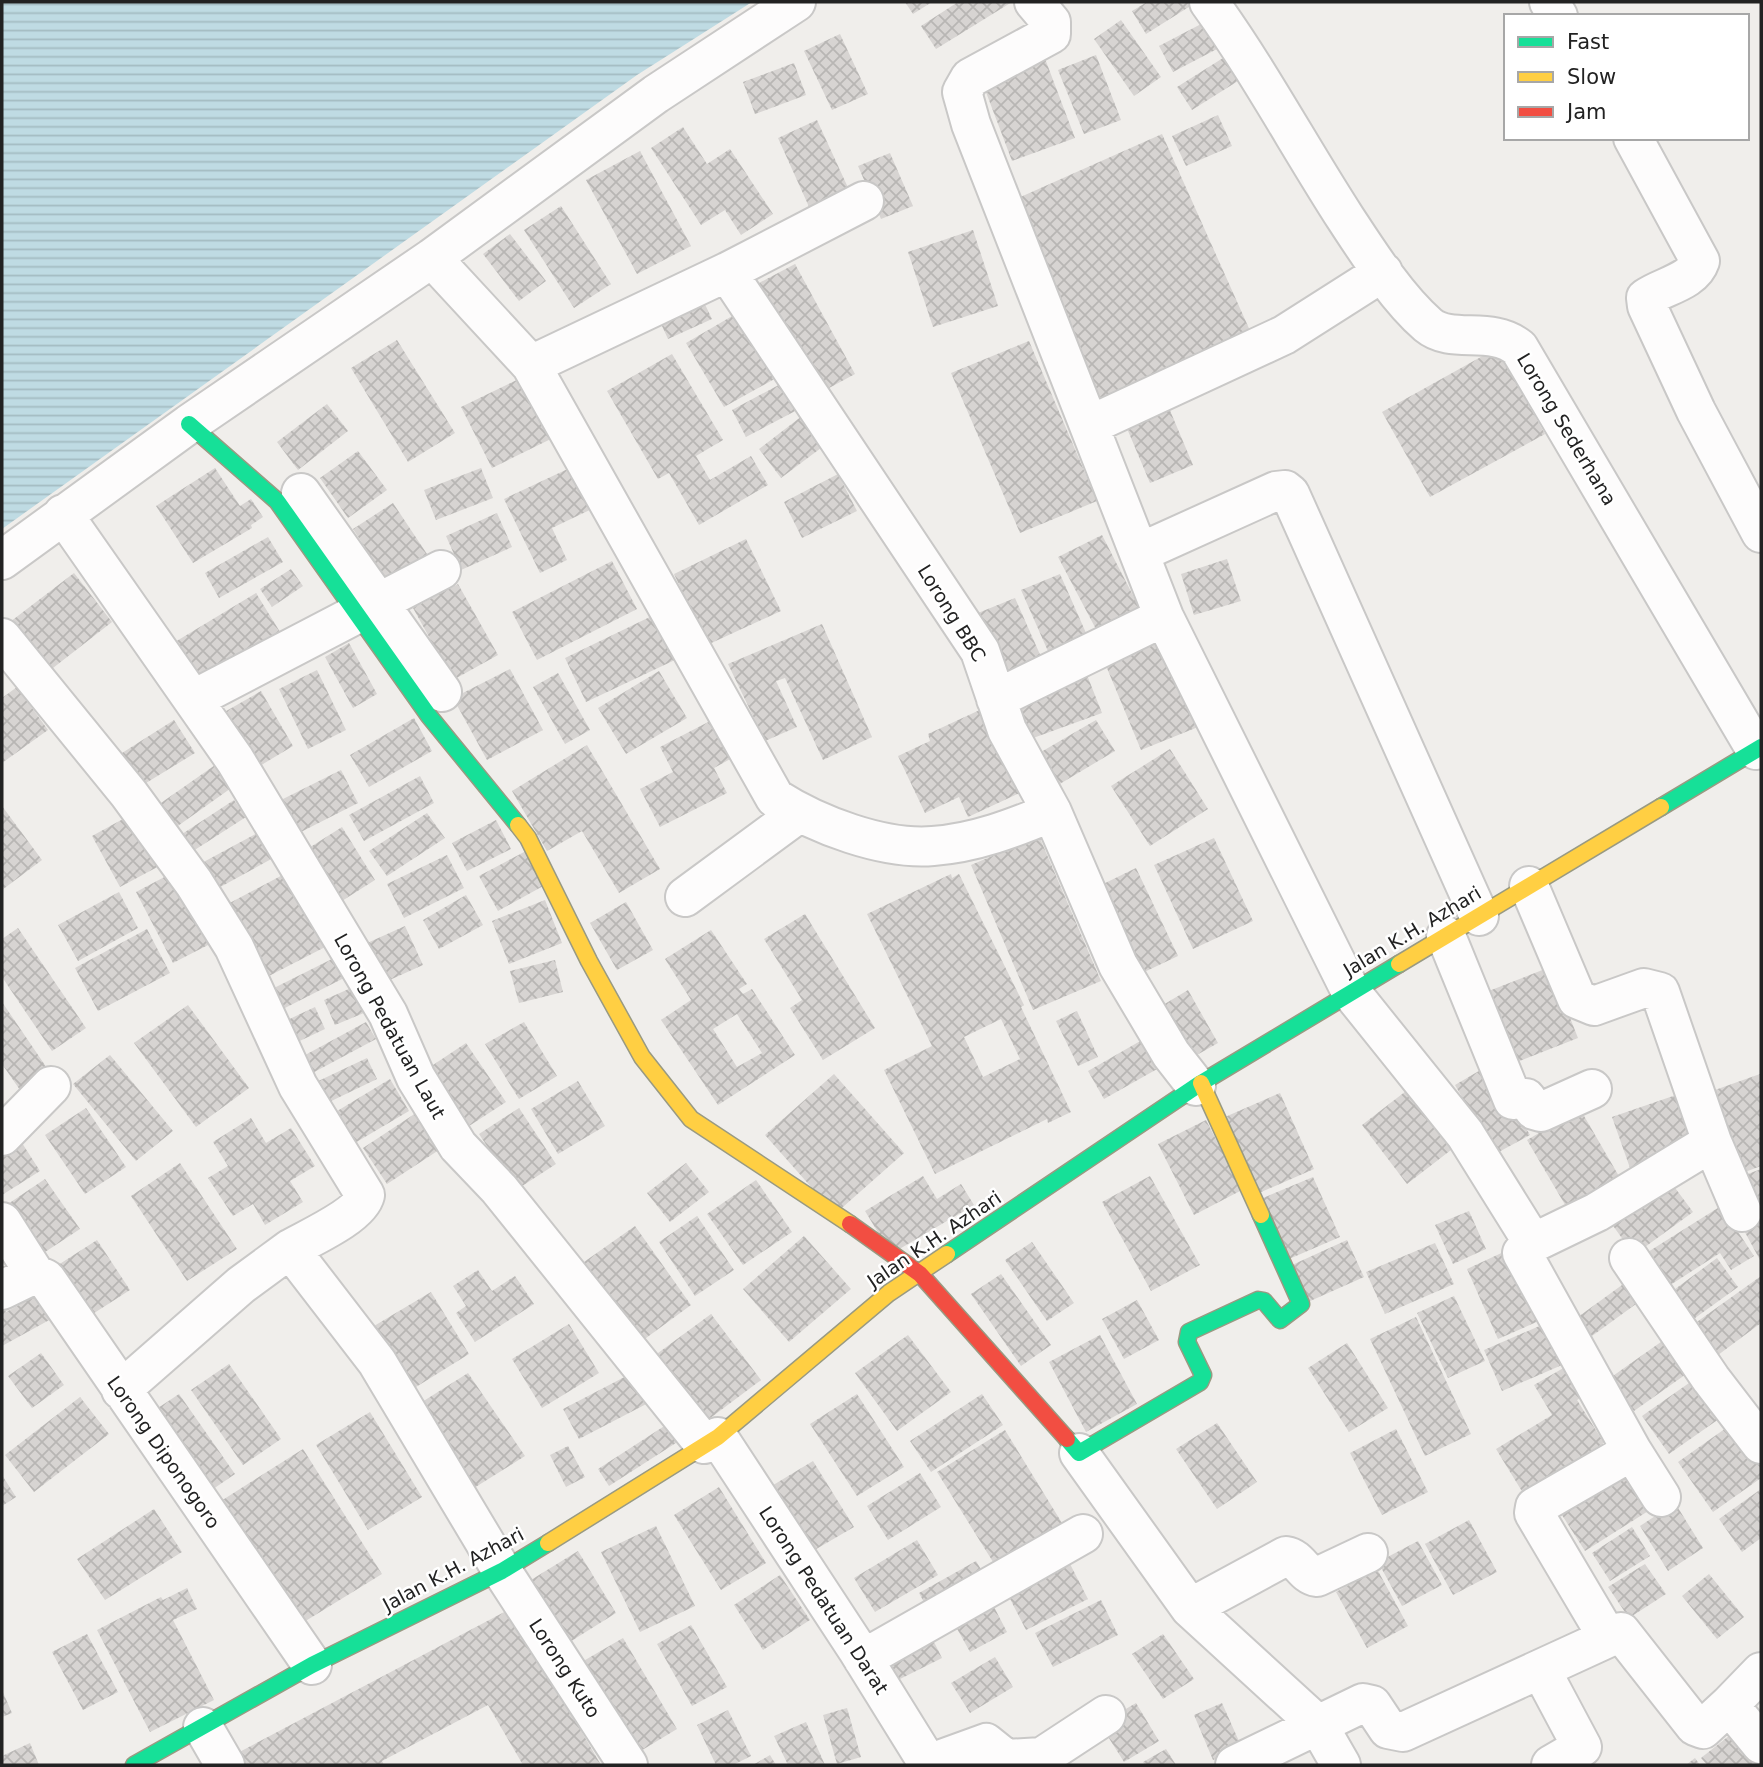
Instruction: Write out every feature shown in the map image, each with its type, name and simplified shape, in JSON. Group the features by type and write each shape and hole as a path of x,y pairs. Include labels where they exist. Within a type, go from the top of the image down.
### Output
{"street":[{"path":"2,560 189,424 432,258 656,94 796,2"},
{"path":"1034,2 1051,22 1051,34 970,78 962,92 971,124 1164,617 1353,991 1465,1134 1533,1243"},
{"name":"Lorong Sederhana","path":"1209,2 1319,177 1383,272 1428,325 1440,332 1493,335 1509,340 1519,348 1756,758"},
{"path":"1634,140 1700,261 1698,269 1691,275 1646,298 1647,306 1696,411 1761,533"},
{"path":"531,365 727,272 864,201"},
{"path":"432,258 531,365 775,798 799,814 866,838 931,846 1009,831 1052,812"},
{"name":"Lorong BBC","path":"727,272 981,651 1007,730 1052,812 1118,965 1171,1054 1198,1085"},
{"path":"1090,425 1284,335 1383,272"},
{"path":"189,424 277,501 442,692"},
{"path":"1139,553 1276,491 1285,490 1290,494 1479,916"},
{"path":"301,493 429,716 528,838 589,961 642,1056 691,1119 807,1194 920,1274 1079,1452 1190,1608 1318,1725 1341,1765"},
{"name":"Lorong Pedatuan Laut","path":"63,514 235,760 388,1014 416,1078 458,1146 499,1189 711,1440"},
{"path":"194,699 369,610 441,570"},
{"path":"996,699 1164,617"},
{"path":"2,638 129,794 194,883 234,947 298,1086 365,1195 363,1203 353,1212 290,1249 241,1285 121,1390"},
{"name":"Jalan K.H. Azhari","path":"140,1762 312,1665 502,1571 711,1440 889,1293 1198,1085 1479,916 1756,758"},
{"path":"685,897 799,814"},
{"path":"1529,887 1577,999 1594,1006 1644,988 1660,992 1712,1142 1742,1212"},
{"path":"1446,936 1513,1100 1526,1098 1534,1110 1541,1112 1592,1089"},
{"path":"1079,1452 1200,1382 1203,1374 1186,1342 1189,1332 1258,1300 1264,1301 1280,1320 1301,1304 1198,1085"},
{"path":"2,1136 51,1086"},
{"path":"1661,1497 1632,1451 1522,1253 1533,1243 1597,1212 1712,1142"},
{"name":"Lorong Diponogoro","path":"2,1222 18,1282 46,1279 312,1665"},
{"name":"Lorong Kuto","path":"290,1249 377,1362 471,1514 502,1571 628,1765"},
{"path":"1629,1258 1711,1379 1761,1444"},
{"name":"Lorong Pedatuan Darat","path":"711,1440 863,1659 929,1765"},
{"path":"1608,1638 1534,1513 1535,1507 1632,1451"},
{"path":"863,1659 1083,1534"},
{"path":"1190,1608 1286,1556 1294,1557 1307,1573 1317,1577 1368,1553"},
{"path":"1235,1765 1363,1703 1372,1704 1388,1729 1404,1732 1621,1632 1695,1726 1703,1729 1761,1672"},
{"path":"1541,1670 1582,1747 1551,1765"},
{"path":"1729,1704 1761,1745"},
{"path":"929,1765 986,1743 1006,1759 1042,1756 1106,1715"},
{"path":"203,1727 225,1765"}],"water":[{"path":"2,2 752,2 637,75 2,529"}],"building":[{"path":"905,2 932,2 913,14"},
{"path":"958,2 1012,2 936,49 921,26"},
{"path":"1147,2 1190,2 1192,5 1146,34 1132,11"},
{"path":"1121,20 1161,77 1134,96 1094,39"},
{"path":"1203,23 1217,49 1173,72 1159,46"},
{"path":"840,34 868,94 832,110 804,51"},
{"path":"1096,55 1121,120 1084,134 1058,70"},
{"path":"1044,56 1075,138 1012,161 981,79"},
{"path":"1223,58 1238,81 1192,110 1177,87"},
{"path":"794,63 806,95 755,114 743,82"},
{"path":"1218,115 1232,146 1186,166 1172,136"},
{"path":"817,120 850,192 810,209 778,138"},
{"path":"683,127 707,164 730,149 773,214 741,235 725,210 701,225 651,148"},
{"path":"1162,134 1256,344 1099,413 1005,204"},
{"path":"640,151 691,246 637,274 586,180"},
{"path":"890,153 913,206 881,219 858,166"},
{"path":"561,206 611,284 574,308 524,230"},
{"path":"973,230 998,306 933,327 908,252"},
{"path":"510,234 546,281 519,301 483,254"},
{"path":"795,264 855,374 818,394 759,283"},
{"path":"699,292 712,319 668,339 656,313"},
{"path":"739,312 778,377 724,407 686,343"},
{"path":"397,340 455,433 408,462 351,368"},
{"path":"1029,341 1097,501 1020,533 951,373"},
{"path":"1497,348 1545,434 1430,497 1382,412"},
{"path":"672,354 723,440 696,456 710,480 751,456 768,485 699,525 669,473 658,479 607,391"},
{"path":"527,375 557,436 492,468 461,407"},
{"path":"786,381 801,408 746,437 732,410"},
{"path":"1166,401 1193,465 1150,483 1123,419"},
{"path":"327,404 348,431 298,470 277,442"},
{"path":"802,416 825,445 781,478 759,449"},
{"path":"358,451 387,490 348,518 320,478"},
{"path":"574,466 594,508 552,528 567,560 540,573 504,499"},
{"path":"215,468 240,506 251,499 263,517 251,525 252,528 193,563 156,506"},
{"path":"481,468 493,498 436,520 424,490"},
{"path":"838,474 857,511 802,538 784,502"},
{"path":"393,503 431,560 390,586 353,529"},
{"path":"497,513 512,547 461,570 446,536"},
{"path":"1102,535 1141,611 1098,633 1058,557"},
{"path":"268,537 283,562 219,598 205,573"},
{"path":"746,539 781,611 707,645 674,574"},
{"path":"1227,559 1241,601 1194,615 1181,574"},
{"path":"612,561 637,609 537,660 512,612"},
{"path":"291,569 303,586 272,607 260,589"},
{"path":"74,573 112,622 44,675 6,625"},
{"path":"1060,574 1090,642 1051,658 1021,590"},
{"path":"458,584 498,655 453,680 413,608"},
{"path":"256,593 285,640 203,690 175,642"},
{"path":"1015,598 1046,668 1005,686 973,615"},
{"path":"656,614 677,659 586,702 565,658"},
{"path":"822,624 872,737 823,760 785,678 776,681 797,727 765,741 728,664"},
{"path":"1166,636 1203,725 1141,750 1104,661"},
{"path":"349,643 377,694 353,708 325,657"},
{"path":"510,669 543,730 487,760 453,698"},
{"path":"317,670 346,730 308,749 279,689"},
{"path":"659,671 687,718 626,754 598,708"},
{"path":"558,673 590,730 565,744 533,687"},
{"path":"1087,675 1102,713 1025,741 1010,703"},
{"path":"17,687 48,730 2,763 2,698"},
{"path":"261,691 293,746 253,770 221,714"},
{"path":"984,708 1024,791 968,817 959,797 925,813 898,756 930,741 928,734"},
{"path":"414,718 432,751 369,787 350,755"},
{"path":"714,719 734,757 714,768 727,793 660,827 640,789 673,772 660,747"},
{"path":"174,720 195,753 133,791 111,760"},
{"path":"1096,720 1115,751 1048,791 1029,759"},
{"path":"587,745 660,869 619,893 582,831 547,851 512,791"},
{"path":"1170,749 1208,809 1150,846 1111,786"},
{"path":"218,763 234,786 175,828 158,805"},
{"path":"341,770 358,803 293,836 275,803"},
{"path":"420,776 434,803 364,841 349,815"},
{"path":"234,800 246,817 190,853 179,836"},
{"path":"2,806 42,860 2,890"},
{"path":"134,813 163,864 120,887 92,836"},
{"path":"427,813 445,838 387,876 369,851"},
{"path":"496,820 511,849 467,871 452,843"},
{"path":"342,827 375,880 334,906 301,853"},
{"path":"261,831 275,857 213,891 198,865"},
{"path":"1039,836 1101,981 1033,1010 971,865"},
{"path":"1214,838 1253,921 1193,949 1154,865"},
{"path":"526,851 545,885 498,911 479,876"},
{"path":"447,855 464,888 404,918 387,884"},
{"path":"1136,868 1178,956 1138,975 1095,888"},
{"path":"290,871 329,945 265,978 226,905"},
{"path":"172,873 210,944 173,963 136,892"},
{"path":"951,874 952,878 959,874 1024,1005 1021,1007 1071,1112 1048,1123 1047,1119 935,1174 884,1070 932,1046 867,914","holes":["1001,1019 1020,1059 983,1077 964,1037"]},
{"path":"119,892 138,928 78,961 58,925"},
{"path":"466,895 483,925 439,949 423,920"},
{"path":"545,900 562,943 509,964 492,921"},
{"path":"626,902 653,950 617,970 590,923"},
{"path":"805,914 875,1028 823,1060 790,1008 802,1000 764,939"},
{"path":"405,926 423,965 383,983 365,944"},
{"path":"18,928 86,1028 52,1051 2,977 2,939"},
{"path":"147,929 170,973 98,1011 75,968"},
{"path":"711,930 747,984 739,989 743,994 752,989 795,1055 718,1105 661,1020 691,1000 665,959","holes":["737,1014 762,1053 737,1067 713,1029"]},
{"path":"334,958 344,978 281,1010 270,990"},
{"path":"555,960 563,992 519,1003 510,971"},
{"path":"1550,967 1578,1038 1504,1067 1476,996"},
{"path":"360,984 371,1010 335,1025 324,1000"},
{"path":"1188,990 1218,1043 1188,1060 1158,1008"},
{"path":"2,1002 49,1071 20,1090 2,1064"},
{"path":"188,1005 249,1088 196,1127 134,1043"},
{"path":"315,1007 325,1029 289,1046 279,1024"},
{"path":"1077,1011 1098,1057 1078,1066 1056,1021"},
{"path":"366,1022 376,1039 305,1077 296,1060"},
{"path":"524,1022 557,1076 519,1099 485,1044"},
{"path":"1149,1036 1166,1064 1104,1099 1088,1071"},
{"path":"466,1043 506,1102 466,1128 427,1069"},
{"path":"110,1055 173,1131 136,1161 73,1084"},
{"path":"367,1058 377,1079 323,1105 312,1084"},
{"path":"1489,1065 1530,1135 1495,1154 1455,1085"},
{"path":"834,1074 904,1153 835,1214 765,1135"},
{"path":"1760,1074 1761,1166 1729,1178 1698,1096"},
{"path":"390,1079 409,1111 348,1147 329,1116"},
{"path":"578,1081 605,1126 558,1154 531,1109"},
{"path":"1406,1091 1451,1150 1407,1184 1362,1125"},
{"path":"1280,1093 1314,1169 1259,1193 1225,1117"},
{"path":"1676,1095 1694,1146 1630,1168 1612,1117"},
{"path":"86,1108 126,1167 85,1194 45,1135"},
{"path":"519,1108 556,1164 516,1190 479,1134"},
{"path":"1580,1109 1627,1190 1574,1220 1527,1140"},
{"path":"416,1113 439,1150 387,1184 363,1148"},
{"path":"251,1118 266,1143 291,1128 315,1166 290,1181 303,1202 265,1225 253,1204 233,1216 208,1178 228,1166 213,1142"},
{"path":"1206,1120 1242,1190 1194,1215 1158,1144"},
{"path":"22,1143 40,1171 2,1195 2,1156"},
{"path":"180,1163 237,1249 187,1281 131,1196"},
{"path":"686,1163 709,1192 670,1222 647,1193"},
{"path":"1761,1169 1761,1205 1749,1210 1737,1178"},
{"path":"1664,1173 1693,1212 1634,1255 1606,1216"},
{"path":"923,1176 937,1199 961,1184 974,1205 891,1254 865,1211"},
{"path":"1150,1176 1200,1265 1151,1291 1102,1202"},
{"path":"1313,1177 1340,1237 1289,1259 1263,1198"},
{"path":"45,1179 80,1229 39,1256 5,1206"},
{"path":"756,1180 792,1232 743,1265 707,1214"},
{"path":"1721,1206 1754,1256 1731,1270 1720,1253 1661,1291 1640,1257"},
{"path":"1469,1211 1486,1249 1453,1264 1435,1225"},
{"path":"1761,1211 1761,1262 1740,1223"},
{"path":"697,1216 734,1270 695,1296 659,1242"},
{"path":"635,1226 691,1305 642,1341 584,1262"},
{"path":"804,1236 851,1289 789,1342 743,1289"},
{"path":"97,1240 130,1290 88,1317 55,1267"},
{"path":"1347,1240 1364,1277 1308,1302 1292,1265"},
{"path":"1032,1242 1074,1303 1047,1321 1005,1260"},
{"path":"1435,1243 1454,1284 1385,1314 1366,1272"},
{"path":"1510,1249 1541,1320 1498,1339 1467,1269"},
{"path":"1717,1258 1738,1287 1684,1326 1663,1298"},
{"path":"478,1270 492,1291 515,1276 534,1304 475,1342 456,1313 466,1306 453,1286"},
{"path":"1001,1274 1051,1345 1021,1366 971,1294"},
{"path":"1761,1276 1761,1323 1710,1361 1687,1329"},
{"path":"1633,1277 1647,1296 1592,1336 1578,1317"},
{"path":"431,1292 469,1354 408,1392 369,1329"},
{"path":"39,1294 53,1318 2,1346 2,1304 6,1312"},
{"path":"1454,1296 1485,1361 1448,1378 1417,1313"},
{"path":"1137,1300 1159,1340 1124,1359 1102,1319"},
{"path":"711,1314 761,1380 705,1422 654,1356"},
{"path":"1416,1317 1471,1434 1425,1456 1370,1339"},
{"path":"569,1324 599,1373 542,1408 512,1359"},
{"path":"1544,1324 1562,1365 1502,1391 1484,1350"},
{"path":"1675,1332 1699,1365 1634,1411 1610,1378"},
{"path":"908,1335 951,1392 897,1431 855,1373"},
{"path":"1100,1335 1137,1404 1086,1432 1049,1362"},
{"path":"1347,1343 1388,1408 1349,1432 1308,1368"},
{"path":"41,1353 64,1385 32,1408 8,1376"},
{"path":"1579,1359 1597,1389 1577,1400 1604,1443 1523,1493 1496,1449 1552,1415 1534,1385"},
{"path":"229,1364 281,1439 243,1465 191,1390"},
{"path":"638,1370 654,1400 579,1439 563,1409"},
{"path":"468,1373 525,1456 466,1493 422,1402"},
{"path":"1699,1376 1726,1414 1669,1454 1642,1416"},
{"path":"179,1394 235,1474 203,1496 146,1416"},
{"path":"857,1394 904,1467 857,1496 810,1424"},
{"path":"982,1394 1003,1425 931,1472 910,1441"},
{"path":"80,1397 109,1434 34,1492 5,1455"},
{"path":"370,1412 422,1497 368,1530 316,1445"},
{"path":"1736,1421 1761,1457 1761,1478 1713,1512 1678,1462"},
{"path":"669,1423 679,1441 609,1486 598,1469"},
{"path":"1217,1423 1257,1482 1217,1509 1176,1449"},
{"path":"1396,1429 1428,1492 1382,1515 1350,1453"},
{"path":"1005,1430 1070,1536 1003,1578 937,1472"},
{"path":"568,1446 585,1477 566,1487 550,1455"},
{"path":"303,1449 382,1574 299,1625 221,1501"},
{"path":"813,1461 854,1527 806,1555 765,1490"},
{"path":"1628,1469 1653,1508 1585,1551 1560,1512"},
{"path":"920,1473 941,1507 888,1540 867,1506"},
{"path":"2,1475 16,1497 2,1506"},
{"path":"719,1487 766,1563 721,1590 674,1515"},
{"path":"1761,1489 1761,1538 1742,1552 1719,1519"},
{"path":"1675,1503 1703,1548 1668,1571 1640,1526"},
{"path":"154,1509 182,1552 105,1600 77,1559"},
{"path":"1469,1520 1497,1572 1453,1595 1425,1544"},
{"path":"656,1526 695,1606 640,1632 601,1552"},
{"path":"1632,1527 1650,1556 1610,1581 1592,1553"},
{"path":"917,1540 938,1575 875,1612 854,1578"},
{"path":"1418,1541 1442,1585 1402,1606 1378,1562"},
{"path":"578,1551 616,1613 565,1645 526,1583"},
{"path":"976,1561 991,1586 933,1619 919,1593"},
{"path":"1069,1562 1088,1599 1026,1630 1007,1593"},
{"path":"1645,1564 1666,1594 1629,1618 1608,1587"},
{"path":"1377,1569 1408,1626 1367,1648 1336,1592"},
{"path":"1709,1574 1744,1617 1717,1639 1682,1596"},
{"path":"780,1575 810,1620 763,1650 734,1605"},
{"path":"187,1588 197,1609 173,1620 214,1700 150,1732 97,1630 161,1597 163,1600"},
{"path":"1101,1600 1118,1635 1053,1667 1035,1633"},
{"path":"993,1605 1007,1632 970,1652 955,1625"},
{"path":"510,1609 601,1765 523,1765 488,1705 382,1761 384,1765 235,1765 230,1757"},
{"path":"691,1625 727,1687 692,1706 657,1644"},
{"path":"927,1628 942,1658 892,1683 877,1654"},
{"path":"87,1634 118,1692 83,1710 52,1652"},
{"path":"1163,1634 1194,1679 1163,1699 1132,1654"},
{"path":"623,1638 677,1729 634,1755 580,1663"},
{"path":"995,1657 1013,1687 970,1713 951,1683"},
{"path":"2,1690 12,1713 2,1717"},
{"path":"1136,1703 1159,1741 1124,1762 1100,1724"},
{"path":"1222,1703 1242,1748 1213,1760 1194,1715"},
{"path":"847,1708 861,1757 837,1764 823,1715"},
{"path":"728,1710 751,1756 733,1765 716,1765 697,1725"},
{"path":"806,1722 825,1765 788,1765 774,1736"},
{"path":"1730,1735 1755,1765 1707,1765 1701,1758"},
{"path":"30,1743 39,1765 4,1765 2,1756"},
{"path":"1166,1749 1176,1765 1145,1765 1143,1762"},
{"path":"770,1755 776,1765 753,1765"},
{"path":"1695,1758 1700,1765 1686,1765"}],"traffic: fast":[{"path":"189,424 277,501 429,716 518,825"},
{"path":"1661,807 1761,747"},
{"path":"947,1254 1201,1083 1399,964"},
{"path":"1067,1439 1079,1453 1200,1382 1203,1375 1187,1342 1189,1332 1258,1300 1264,1301 1280,1320 1301,1304 1261,1215"},
{"path":"134,1765 312,1665 502,1571 548,1543"}],"traffic: slow":[{"path":"1399,964 1661,807"},
{"path":"518,825 528,838 589,961 642,1057 691,1119 850,1224"},
{"path":"1201,1083 1261,1215"},
{"path":"548,1543 718,1437 889,1293 947,1254"}],"traffic: jam":[{"path":"850,1224 920,1274 1067,1439"}]}
